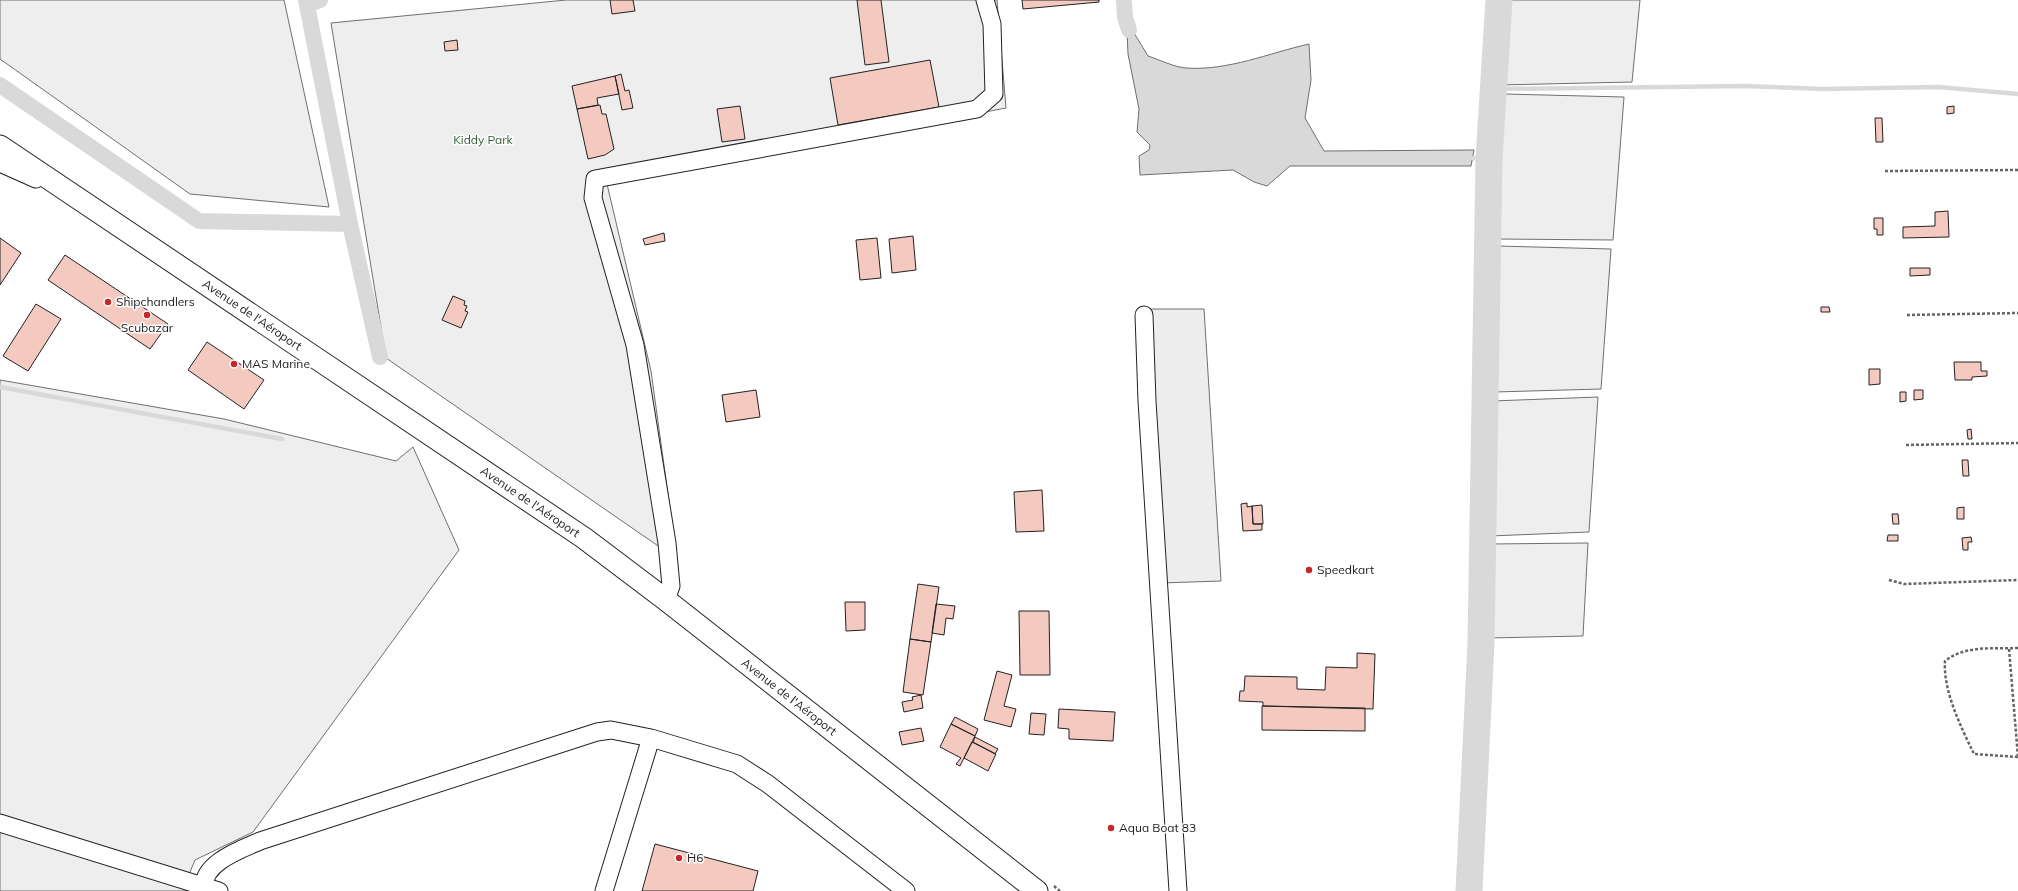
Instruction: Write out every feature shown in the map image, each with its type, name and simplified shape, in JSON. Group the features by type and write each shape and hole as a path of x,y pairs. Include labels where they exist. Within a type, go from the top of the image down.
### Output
{"main road":[{"name":"Avenue de l'Aéroport","path":"0,146 577,534 666,600 1037,891"}],"street":[{"path":"666,600 672,586 667,543 635,345 593,198 595,179 977,109 994,94 992,24 985,0"},
{"path":"0,163 74,197"},
{"path":"1144,315 1146,387 1178,891"},
{"path":"0,823 209,889 209,871 230,854 260,841 597,732 611,730 651,738 737,764 774,788 906,891"},
{"path":"604,891 651,738"}],"path":[{"path":"1885,171 2018,170"},
{"path":"1907,315 2018,313"},
{"path":"1906,445 2018,443"},
{"path":"1889,580 1904,584 2018,580"},
{"path":"2009,649 2018,757 1974,754 1959,724 1944,674 1945,661 1954,654 1970,650 2018,648"}],"green space":[{"path":"0,0 284,0 329,207 190,194 0,59"},
{"name":"Kiddy Park","path":"566,0 997,0 1006,108 607,184 651,371 677,559 386,358 331,23"},
{"path":"1505,0 1640,0 1632,82 1499,85"},
{"path":"1504,94 1624,97 1613,240 1497,239"},
{"path":"1497,246 1611,249 1601,389 1495,392"},
{"path":"0,380 224,419 396,461 413,447 459,550 253,832 195,860 183,889 187,891 0,891"},
{"path":"1598,397 1589,532 1490,536 1492,401"},
{"path":"1588,543 1583,636 1489,638 1490,544"}],"shaded area":[{"path":"1131,28 1148,56 1172,65 1186,68 1217,67 1233,64 1309,44 1311,80 1305,118 1324,151 1474,150 1471,166 1290,166 1267,186 1254,182 1233,170 1140,175 1139,156 1149,150 1150,145 1137,132 1139,109 1128,54 1127,31"},
{"path":"1147,309 1204,309 1221,581 1161,583"}],"building":[{"path":"610,0 633,0 635,11 612,14"},
{"path":"857,0 881,0 889,62 865,65"},
{"path":"1022,0 1099,0 1099,2 1023,9"},
{"path":"457,40 458,50 445,51 444,42"},
{"path":"930,60 939,107 838,125 830,78"},
{"path":"621,74 625,91 629,90 633,108 622,110 615,76"},
{"path":"615,76 619,94 597,98 598,105 577,109 572,86"},
{"path":"600,105 602,114 606,114 614,149 605,155 588,159 577,109"},
{"path":"740,106 745,139 722,142 717,109"},
{"path":"1954,106 1954,113 1947,114 1947,107"},
{"path":"1875,118 1882,118 1883,142 1876,142"},
{"path":"1948,211 1949,237 1903,238 1903,227 1935,226 1935,212"},
{"path":"1874,218 1883,218 1883,235 1877,235 1877,229 1874,229"},
{"path":"664,233 665,241 645,245 643,239"},
{"path":"913,236 916,270 892,273 889,239"},
{"path":"0,238 21,253 0,285"},
{"path":"877,238 881,278 860,280 856,240"},
{"name":"Shipchandlers","path":"65,255 168,324 150,349 48,280"},
{"path":"1910,268 1930,268 1930,275 1910,276"},
{"path":"453,296 465,301 464,305 467,306 465,311 468,312 461,328 442,320"},
{"path":"36,304 61,319 28,371 3,356"},
{"path":"1821,307 1829,307 1830,312 1821,312"},
{"path":"207,342 264,380 244,409 188,370"},
{"path":"1954,362 1981,362 1981,371 1987,371 1987,376 1972,377 1972,380 1955,380"},
{"path":"1869,369 1880,369 1880,384 1869,385"},
{"path":"756,390 760,417 726,422 722,395"},
{"path":"1914,390 1923,390 1923,399 1914,400"},
{"path":"1900,392 1906,392 1906,401 1900,402"},
{"path":"1971,429 1972,439 1968,439 1967,430"},
{"path":"1962,460 1968,460 1969,476 1963,476"},
{"path":"1042,490 1044,531 1016,532 1014,492"},
{"path":"1247,503 1247,507 1252,506 1253,524 1262,524 1262,530 1243,531 1241,504"},
{"path":"1262,505 1263,524 1253,524 1252,506"},
{"path":"1964,507 1964,519 1957,519 1957,508"},
{"path":"1892,514 1898,514 1899,524 1893,524"},
{"path":"1888,535 1898,535 1898,541 1887,541"},
{"path":"1971,537 1972,542 1968,542 1968,550 1963,550 1962,538"},
{"path":"918,584 939,587 931,642 910,639"},
{"path":"845,602 865,602 865,630 846,631"},
{"path":"936,604 955,606 953,619 946,618 944,635 932,633"},
{"path":"1019,611 1049,611 1050,675 1020,675"},
{"path":"910,639 931,642 923,695 903,692"},
{"path":"1357,653 1375,654 1373,709 1263,706 1263,702 1239,701 1240,691 1244,691 1245,676 1297,677 1297,689 1325,690 1326,667 1357,668"},
{"path":"997,671 1012,675 1004,706 1016,709 1011,727 984,720"},
{"path":"921,695 923,708 904,712 902,702 913,700 912,697"},
{"path":"1262,706 1365,708 1365,731 1262,730"},
{"path":"1059,709 1115,712 1113,741 1069,739 1069,729 1058,728"},
{"path":"1031,713 1046,714 1044,735 1029,734"},
{"path":"955,717 978,729 975,736 951,724"},
{"path":"951,724 975,736 960,766 956,764 961,758 940,747"},
{"path":"921,728 924,741 902,745 899,732"},
{"path":"975,737 998,749 995,754 973,742"},
{"path":"972,742 996,754 988,771 964,758"},
{"name":"H6","path":"655,844 758,871 753,891 642,891"}],"waterway":[{"path":"306,0 350,224 380,357"},
{"path":"307,5 320,0"},
{"path":"1124,0 1125,17 1129,30"},
{"path":"1469,891 1481,643 1489,159 1499,0"},
{"path":"0,85 199,221 350,224"},
{"path":"1493,89 1745,86 1822,89 1938,87 2018,94"},
{"path":"1473,158 1489,159"},
{"path":"0,387 282,439"}],"place":[{"name":"Shipchandlers","path":"108,302"},
{"name":"Scubazar","path":"147,315"},
{"name":"MAS Marine","path":"234,364"},
{"name":"Speedkart","path":"1309,570"},
{"name":"Aqua Boat 83","path":"1111,828"},
{"name":"H6","path":"679,858"}]}
